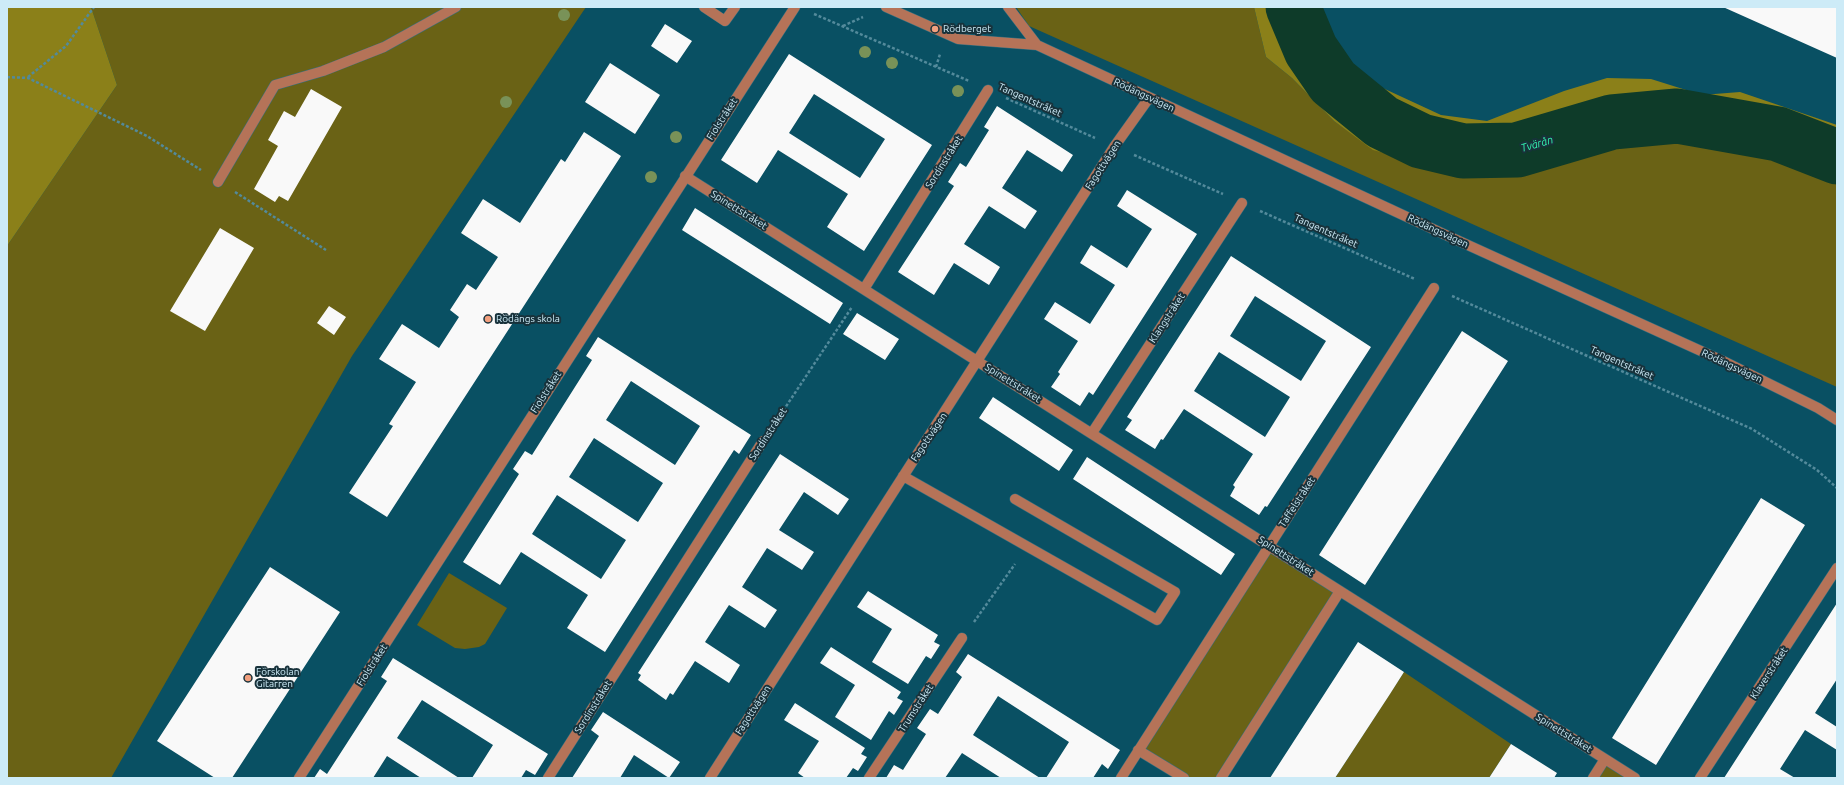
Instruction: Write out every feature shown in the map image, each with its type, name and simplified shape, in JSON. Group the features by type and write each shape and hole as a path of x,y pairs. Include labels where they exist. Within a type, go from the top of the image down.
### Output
{"street":[{"path":"218,182 275,85 323,71 384,47 456,7"},
{"path":"704,7 725,21 735,7"},
{"name":"Fiolstråket","path":"299,778 795,7"},
{"name":"Rödängsvägen","path":"886,7 958,38 1037,45 1149,98 1723,361 1818,408 1837,420"},
{"name":"Rödängsvägen","path":"1008,7 1037,45"},
{"name":"Sordinstråket","path":"864,289 988,90"},
{"name":"Fagottvägen","path":"710,778 903,476 979,361 1114,147 1149,98"},
{"name":"Spinettstråket","path":"685,176 1635,778"},
{"name":"Klangstråket","path":"1092,433 1242,203"},
{"name":"Taffelstråket","path":"1121,778 1434,288"},
{"name":"Sordinstråket","path":"548,778 763,441"},
{"path":"903,476 1157,620 1175,592 1015,500"},
{"name":"Klaverstråket","path":"1700,778 1837,568"},
{"path":"1221,778 1340,591"},
{"name":"Trumstråket","path":"869,778 962,638"},
{"path":"1138,750 1184,778"},
{"path":"1592,778 1605,759"}],"path":[{"path":"28,78 66,46 94,7"},
{"name":"Tangentstråket","path":"810,13 988,90 1752,429 1817,470 1837,488"},
{"path":"842,26 863,17"},
{"path":"7,77 28,78 147,136 326,250"},
{"name":"Sordinstråket","path":"763,441 864,289"},
{"path":"962,638 1027,546"}],"shaded area":[{"path":"7,7 91,7 117,85 7,246"},
{"path":"91,7 586,7 352,356 111,778 7,778 7,246 117,85"},
{"path":"1016,7 1254,7 1266,57 1292,78 1334,121 1373,149 1411,160 1507,167 1616,138 1682,134 1783,152 1837,173 1837,387 1029,26"},
{"path":"1254,7 1321,7 1331,43 1374,84 1441,115 1487,121 1564,91 1607,78 1651,79 1702,95 1740,92 1837,125 1837,173 1783,152 1682,134 1616,138 1507,167 1455,165 1411,160 1373,150 1334,121 1292,78 1266,57"},
{"path":"1269,545 1340,591 1221,778 1184,778 1138,750"},
{"path":"449,573 507,608 485,644 479,647 465,649 455,648 417,625"},
{"path":"1404,672 1511,744 1489,778 1335,778"},
{"path":"1605,759 1635,778 1593,778"}],"building":[{"path":"1723,7 1837,7 1837,58"},
{"path":"665,24 692,41 677,63 651,46"},
{"path":"789,54 932,145 864,251 827,227 848,194 778,150 757,183 721,160","holes":["814,94 885,139 860,178 789,133"]},
{"path":"610,63 660,95 635,134 585,102"},
{"path":"311,89 342,107 288,201 279,196 275,202 254,189 278,146 268,140 284,111 295,117"},
{"path":"997,106 1073,155 1062,172 1027,150 1002,188 1037,211 1025,229 989,206 964,244 1000,267 989,285 954,263 934,295 898,272 954,186 948,182 960,163 966,167 989,130 984,127"},
{"path":"584,132 621,156 387,517 349,493 393,426 389,424 416,382 379,359 402,324 439,348 459,317 450,310 467,284 476,290 498,257 461,233 483,199 520,223 561,159 565,162"},
{"path":"1127,190 1197,234 1093,395 1089,392 1080,406 1051,387 1060,374 1058,372 1078,341 1044,319 1055,302 1090,324 1115,285 1080,263 1091,245 1127,268 1152,229 1117,206"},
{"path":"695,208 843,303 830,324 682,230"},
{"path":"220,228 254,248 205,331 170,311"},
{"path":"1231,256 1371,347 1267,507 1265,506 1259,515 1230,496 1235,487 1233,485 1253,454 1184,409 1155,449 1125,430 1132,420 1127,417","holes":["1255,296 1326,341 1301,381 1230,336","1219,352 1290,397 1265,437 1194,391"]},
{"path":"329,306 346,317 334,335 317,323"},
{"path":"857,313 899,339 885,360 843,334"},
{"path":"1462,331 1508,361 1365,585 1319,555"},
{"path":"598,337 751,435 739,454 734,450 605,652 567,628 588,595 521,552 500,585 463,562 519,474 513,469 525,451 532,455 592,360 586,356","holes":["631,381 700,426 675,465 606,420","594,438 663,483 638,522 569,477","557,495 626,540 601,579 532,534"]},
{"path":"993,397 1073,450 1059,471 979,418"},
{"path":"780,454 849,499 838,515 804,492 779,530 814,552 802,570 767,548 742,587 777,610 765,628 729,605 705,642 740,665 729,683 695,661 673,695 670,693 666,700 638,680 641,675 638,673"},
{"path":"1087,457 1235,554 1221,575 1073,479"},
{"path":"1761,498 1805,525 1656,765 1612,738"},
{"path":"270,567 340,612 232,778 215,778 157,741"},
{"path":"868,591 938,635 934,642 940,645 931,659 926,656 908,684 872,662 892,629 857,607"},
{"path":"1837,603 1837,679 1815,713 1837,727 1837,750 1805,730 1780,769 1795,778 1724,778"},
{"path":"1358,642 1404,672 1390,694 1335,778 1270,778"},
{"path":"831,647 901,692 897,698 903,701 894,715 889,711 871,740 835,717 855,685 820,663"},
{"path":"968,654 1120,750 1108,769 1102,764 1093,778 1046,778 1069,742 998,696 973,735 1040,778 1001,778 962,753 945,778 886,778 894,765 903,770 926,734 917,728 930,709 938,714 962,677 956,672"},
{"path":"393,658 548,754 535,775 526,770 521,778 472,778 493,745 422,700 397,738 459,778 421,778 387,756 373,778 314,778 320,769 327,774 387,681 381,677"},
{"path":"795,703 865,748 861,754 867,757 858,771 853,768 846,778 805,778 798,773 819,741 784,720"},
{"path":"603,712 680,762 669,778 634,755 620,778 572,778 599,736 591,730"},
{"path":"1511,744 1557,773 1554,778 1489,778"}],"waterway":[{"name":"Tvärån","path":"1293,7 1311,50 1333,82 1382,122 1421,141 1463,151 1517,150 1612,122 1677,116 1778,134 1837,157"}],"place":[{"name":"Rödberget","path":"935,29"},
{"name":"Rödängs skola","path":"488,319"},
{"name":"Förskolan Gitarren","path":"248,678"}]}
